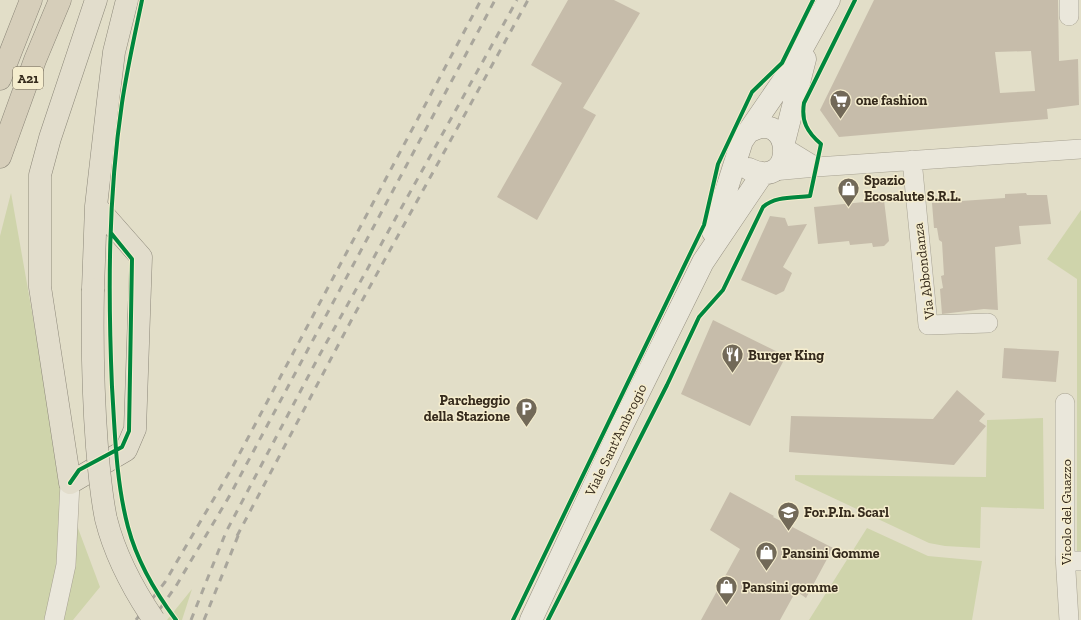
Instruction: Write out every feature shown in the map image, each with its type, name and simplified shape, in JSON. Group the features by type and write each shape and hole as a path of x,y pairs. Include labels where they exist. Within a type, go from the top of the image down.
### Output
{"highway":[{"name":"A21","path":"0,79 31,0"},
{"name":"A21","path":"0,156 35,60 60,0"}],"main road":[{"path":"96,0 50,138 40,175 40,287 70,483 126,450 135,429 142,257 96,206"},
{"path":"127,0 114,52 96,206 92,352 95,420 102,496 107,520 126,574 154,620"},
{"name":"Viale Sant'Ambrogio","path":"531,620 622,426 703,262 743,142 788,74 829,0"},
{"name":"Viale Sant'Ambrogio","path":"703,262 768,172 783,161 799,79 817,24"},
{"path":"768,172 750,169 744,164 743,142 761,127 769,128 775,131 785,145"}],"street":[{"path":"785,145 816,167"},
{"path":"768,172 816,167 1081,149"},
{"name":"Via Abbondanza","path":"912,160 928,325 988,323"},
{"name":"Vicolo del Guazzo","path":"1066,403 1073,561 1069,620"},
{"path":"54,620 66,565 70,483"}],"green space":[{"path":"11,193 63,488 100,587 73,620 0,620 0,236"},
{"path":"1081,210 1081,551 1077,551 1077,279 1047,259"},
{"path":"1043,418 1044,509 981,507 980,548 945,546 929,543 795,480 795,475 986,477 987,420"},
{"path":"867,528 928,556 982,561 972,620 809,620"},
{"path":"192,589 182,620 167,620"}],"building":[{"path":"568,0 614,0 640,13 583,108 596,115 537,220 497,197 562,83 531,65"},
{"path":"874,0 1058,0 1059,61 1078,59 1079,105 1047,109 1048,119 839,137 820,110","holes":["1031,51 1035,91 1000,93 995,52"]},
{"path":"1026,193 1027,195 1047,195 1051,224 1019,226 1021,244 995,247 998,310 984,309 942,314 940,289 943,288 941,276 944,275 942,242 939,240 937,228 934,228 932,203 1005,198 1005,194"},
{"path":"884,200 889,241 884,246 873,247 872,243 850,245 849,241 818,244 814,207"},
{"path":"770,216 785,218 788,226 807,224 783,267 792,273 784,291 776,295 741,280"},
{"name":"Burger King","path":"713,320 786,356 750,426 681,394"},
{"path":"1004,348 1059,351 1056,382 1002,378"},
{"path":"957,390 985,414 979,421 986,426 954,465 789,452 791,416 933,419"},
{"name":"Pansini Gomme","path":"730,492 774,516 773,517 833,548 806,598 796,591 780,620 701,620 740,549 710,530"}],"railway":[{"path":"136,620 165,582 233,466 481,0"},
{"path":"152,620 176,586 230,495 495,0"},
{"path":"191,620 226,532 319,356 517,0"},
{"path":"237,536 352,319 528,0"},
{"path":"204,620 240,531"}],"cycle path":[{"path":"142,0 124,90 114,174 110,245 112,387 118,475 128,527 136,552 148,576 176,620"},
{"path":"513,620 704,225 718,164 752,92 782,63 813,0"},
{"path":"548,620 667,385 699,317 723,290 763,207 768,203 779,199 810,196 821,144 806,126 803,115 804,103 855,0"},
{"path":"70,483 79,470 122,447 129,431 132,259 111,233"}],"place":[{"name":"one fashion","path":"840,120"},
{"name":"Spazio Ecosalute S.R.L.","path":"848,208"},
{"name":"Burger King","path":"733,374"},
{"name":"Parcheggio della Stazione","path":"526,428"},
{"name":"For.P.In. Scarl","path":"789,532"},
{"name":"Pansini Gomme","path":"766,572"},
{"name":"Pansini gomme","path":"726,606"}]}
